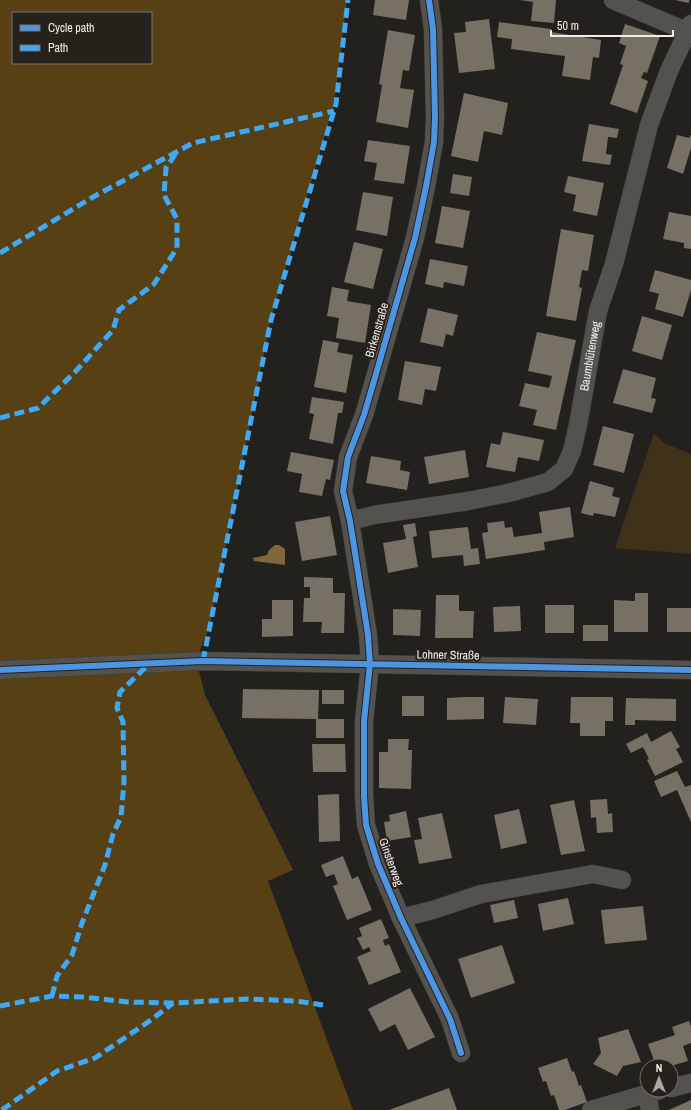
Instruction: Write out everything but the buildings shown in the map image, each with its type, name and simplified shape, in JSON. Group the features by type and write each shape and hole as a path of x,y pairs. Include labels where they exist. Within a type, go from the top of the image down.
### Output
{"street":[{"name":"Birkenstraße","path":"370,664 368,636 350,521 343,491 348,457 364,415 411,252 426,187 434,142 436,83 433,28 429,0"},
{"name":"Baumblütenweg","path":"350,521 374,515 468,502 508,493 548,482 564,469 572,451 578,425 598,311 614,264 649,125 669,71 689,28 613,0"},
{"name":"Lohner Straße","path":"0,670 204,661 691,670"},
{"name":"Ginsterweg","path":"370,664 364,721 364,796 366,825 378,864 401,918 450,1019 461,1053"},
{"path":"401,918 433,910 482,894 593,874 622,880"},
{"path":"679,1086 691,1083"},
{"path":"591,1110 652,1098"}],"shaded area":[{"path":"0,0 347,0 334,104 271,319 210,626 198,655 0,665"},
{"path":"654,433 664,443 691,454 691,554 615,548"},
{"path":"275,545 279,545 285,549 285,565 254,561 253,558 267,555 269,550"},
{"path":"198,668 205,695 293,870 268,881 353,1110 0,1110 0,679"}],"marked path":[{"path":"203,661 271,320 336,104 348,0"},
{"path":"0,253 93,197 193,143 334,111"},
{"path":"0,418 38,408 75,372 113,330 119,310 154,284 177,248 177,219 164,195 166,168 176,153"},
{"path":"52,996 57,976 72,955 82,923 105,865 113,834 121,817 124,782 123,722 117,708 120,692 150,663"},
{"path":"0,1006 52,996 83,997 128,1002 173,1003 248,999 296,1001 323,1005"},
{"path":"2,1110 57,1071 95,1058 151,1020 173,1003"}],"cycle path":[{"path":"429,0 433,29 435,117 434,142 415,238 364,415 348,457 343,491 350,521 368,635 370,664 364,721 364,796 366,825 378,864 401,918 450,1019 461,1053"},
{"path":"0,670 203,661 691,670"}]}
